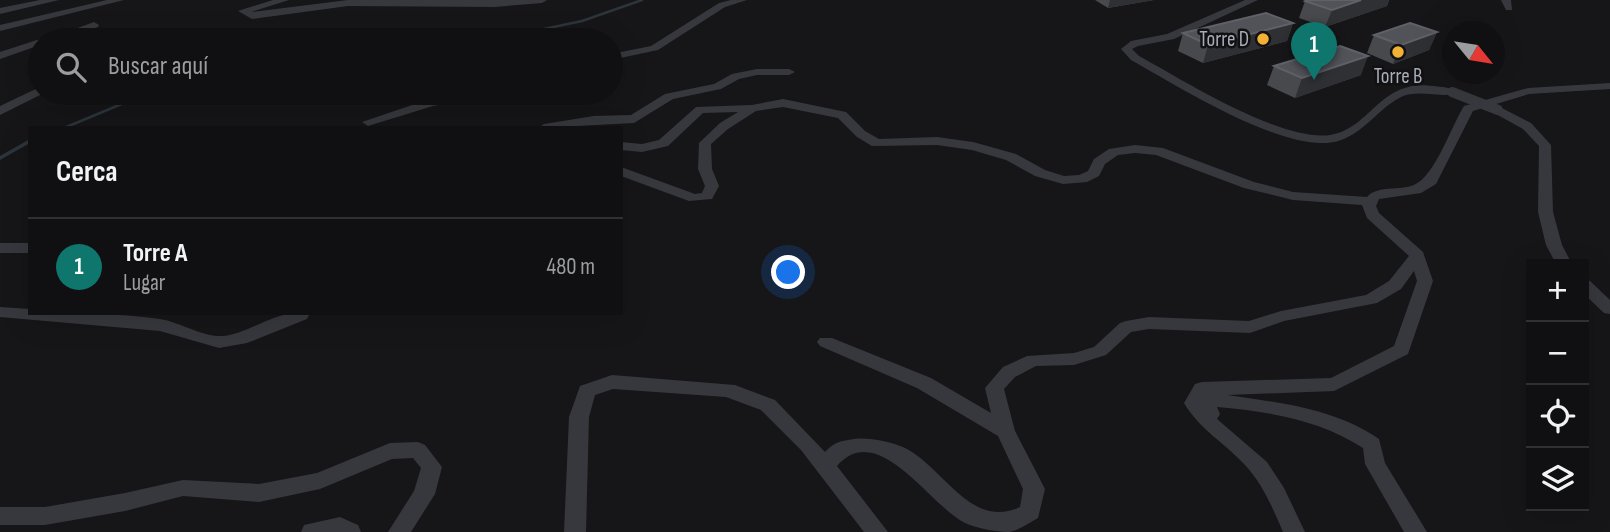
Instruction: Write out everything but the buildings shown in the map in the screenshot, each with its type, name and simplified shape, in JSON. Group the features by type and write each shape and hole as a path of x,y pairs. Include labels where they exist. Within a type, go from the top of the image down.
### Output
{"street":[{"path":"2,10 54,0"},
{"path":"31,28 106,0"},
{"path":"0,28 119,0"},
{"path":"284,0 243,11 252,16 347,3 430,1 490,6 542,0"},
{"path":"623,54 654,48 722,5 742,0"},
{"path":"1253,0 1229,8 1170,37 1135,43 1126,49 1135,58 1266,126 1320,140 1338,138 1360,124 1390,96 1405,89 1419,87 1452,92 1497,105 1527,127 1545,145 1546,211 1556,250 1561,259"},
{"path":"85,28 94,25"},
{"path":"0,40 28,29"},
{"path":"0,56 28,47"},
{"path":"556,126 594,120 634,119 669,96 717,87 736,76 789,72"},
{"path":"623,146 642,148 663,143 701,110 753,108 783,103 842,114 861,135 877,143 892,145 937,141 973,146 1012,157 1040,173 1063,180 1082,179 1094,173 1100,162 1114,152 1135,149 1158,151 1249,185 1293,196 1370,201 1382,194 1416,190 1431,181 1465,113 1547,88 1610,86"},
{"path":"0,111 28,97"},
{"path":"0,124 28,103"},
{"path":"368,122 424,105"},
{"path":"623,172 694,198 707,195 712,186 705,169 705,144 724,126 753,108"},
{"path":"1294,532 1279,497 1253,460 1213,429 1194,403 1202,389 1334,384 1402,350 1425,281 1418,256 1372,215 1370,201"},
{"path":"0,248 28,248"},
{"path":"825,466 840,449 852,447 865,445 900,454 971,516 1008,523 1030,512 1034,489 1005,431 994,388 1009,372 1033,360 1074,359 1100,351 1126,327 1149,323 1250,327 1281,316 1371,299 1395,285 1418,256"},
{"path":"1589,290 1610,309"},
{"path":"0,312 28,314"},
{"path":"37,315 161,325 219,342 241,339 301,315"},
{"path":"826,342 924,383 1005,431"},
{"path":"575,532 579,417 587,391 612,382 728,390 768,405 825,466 877,532"},
{"path":"1210,414 1207,405 1211,400 1224,401 1329,421 1356,431 1372,444 1375,464 1416,532"},
{"path":"0,516 45,516 125,502 183,488 259,492 320,481 390,451 418,450 432,467 424,494 399,532"},
{"path":"312,532 340,526 350,532"}],"waterway":[{"path":"548,28 582,21 642,0"},
{"path":"69,126 119,105"},
{"path":"0,158 28,142"}],"place":[{"name":"Torre D","path":"1263,39"},
{"name":"Torre B","path":"1398,52"},
{"name":"Torre A","path":"1314,80"}]}
